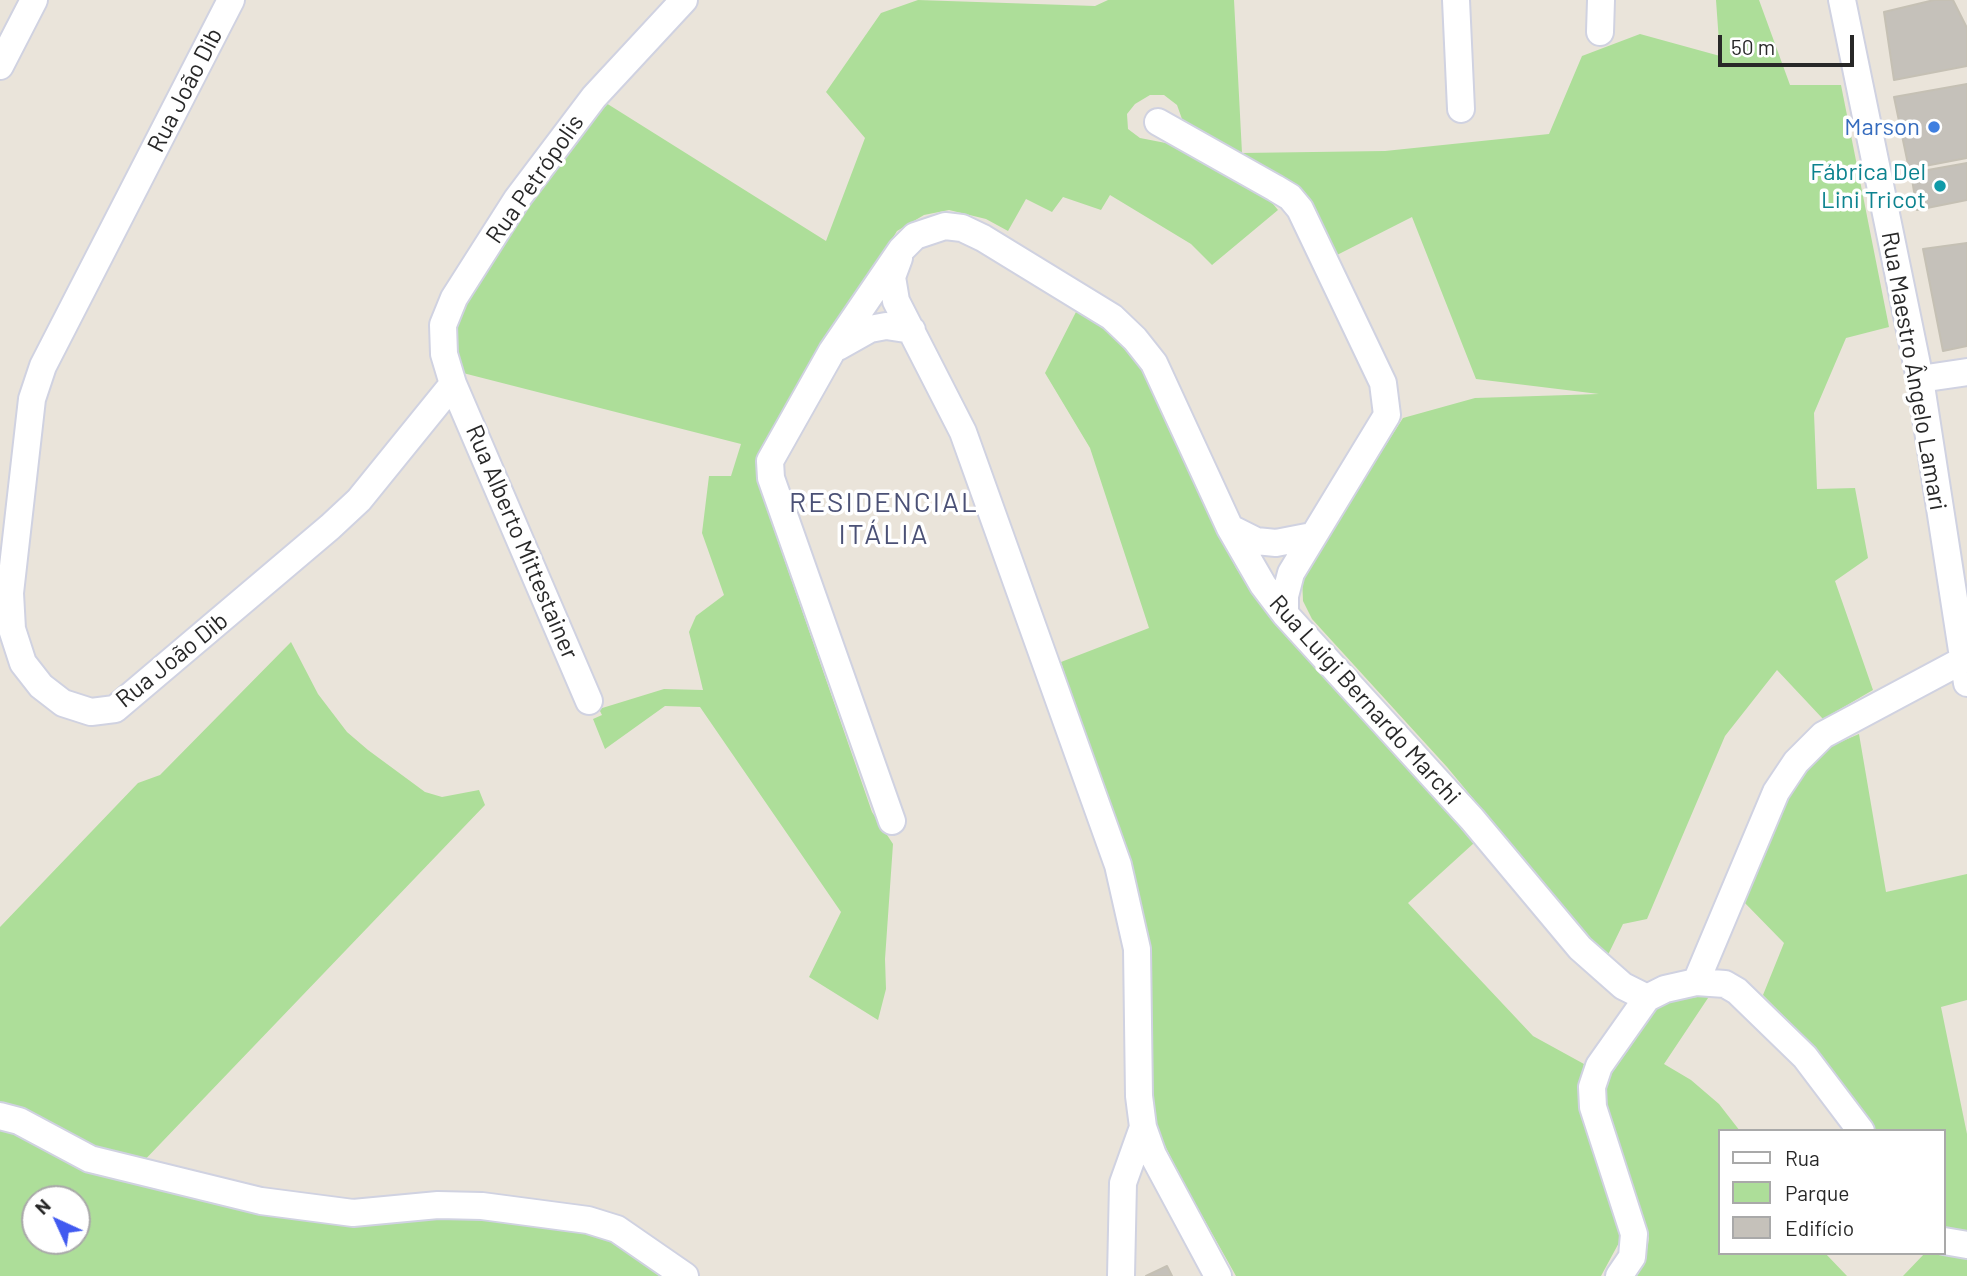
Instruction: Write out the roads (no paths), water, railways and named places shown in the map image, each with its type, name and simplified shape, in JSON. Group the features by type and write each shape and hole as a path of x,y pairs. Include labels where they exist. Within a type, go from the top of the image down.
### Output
{"street":[{"path":"0,66 34,0"},
{"name":"Rua João Dib","path":"232,0 43,366 32,399 9,593 12,629 23,663 41,686 63,703 91,712 116,709 330,527 359,499 453,384"},
{"name":"Rua Petrópolis","path":"453,384 444,354 443,325 454,299 517,199 594,97 684,0"},
{"path":"1456,0 1461,109"},
{"path":"1600,32 1601,0"},
{"name":"Rua Maestro Ângelo Lamari","path":"1842,0 1920,379 1966,667"},
{"path":"1157,122 1275,188 1295,203 1383,383 1387,415 1292,573 1285,596 1285,614"},
{"name":"Rua Luigi Bernardo Marchi","path":"892,821 771,478 770,461 778,442 832,351 901,250 915,236 945,226 962,228 1112,317 1154,363 1230,528 1263,585 1285,614 1472,819 1580,948 1623,986 1647,998"},
{"path":"901,250 892,277 892,289 963,432 1118,865 1132,917 1137,949 1139,1096 1143,1127 1153,1155 1219,1276"},
{"path":"832,351 870,329 886,326 912,330"},
{"path":"1920,379 1967,372"},
{"name":"Rua Alberto Mittestainer","path":"453,384 589,701"},
{"path":"1230,528 1256,541 1276,543 1312,536"},
{"path":"1696,982 1776,792 1796,762 1823,735 1966,667"},
{"path":"1619,1276 1632,1257 1634,1234 1593,1107 1592,1087 1599,1066 1647,998 1665,989 1696,982 1725,984 1752,1002 1805,1057 1859,1129"},
{"path":"0,1116 19,1121 90,1159 261,1201 353,1213 438,1205 482,1206 588,1220 617,1229 685,1276"},
{"path":"1121,1276 1123,1183 1143,1127"},
{"path":"1946,1241 1967,1245"}],"place":[{"name":"Marson","path":"1934,127"},
{"name":"Fábrica Del Lini Tricot","path":"1940,186"}],"district":[{"name":"RESIDENCIAL ITÁLIA","path":"884,519"}]}
